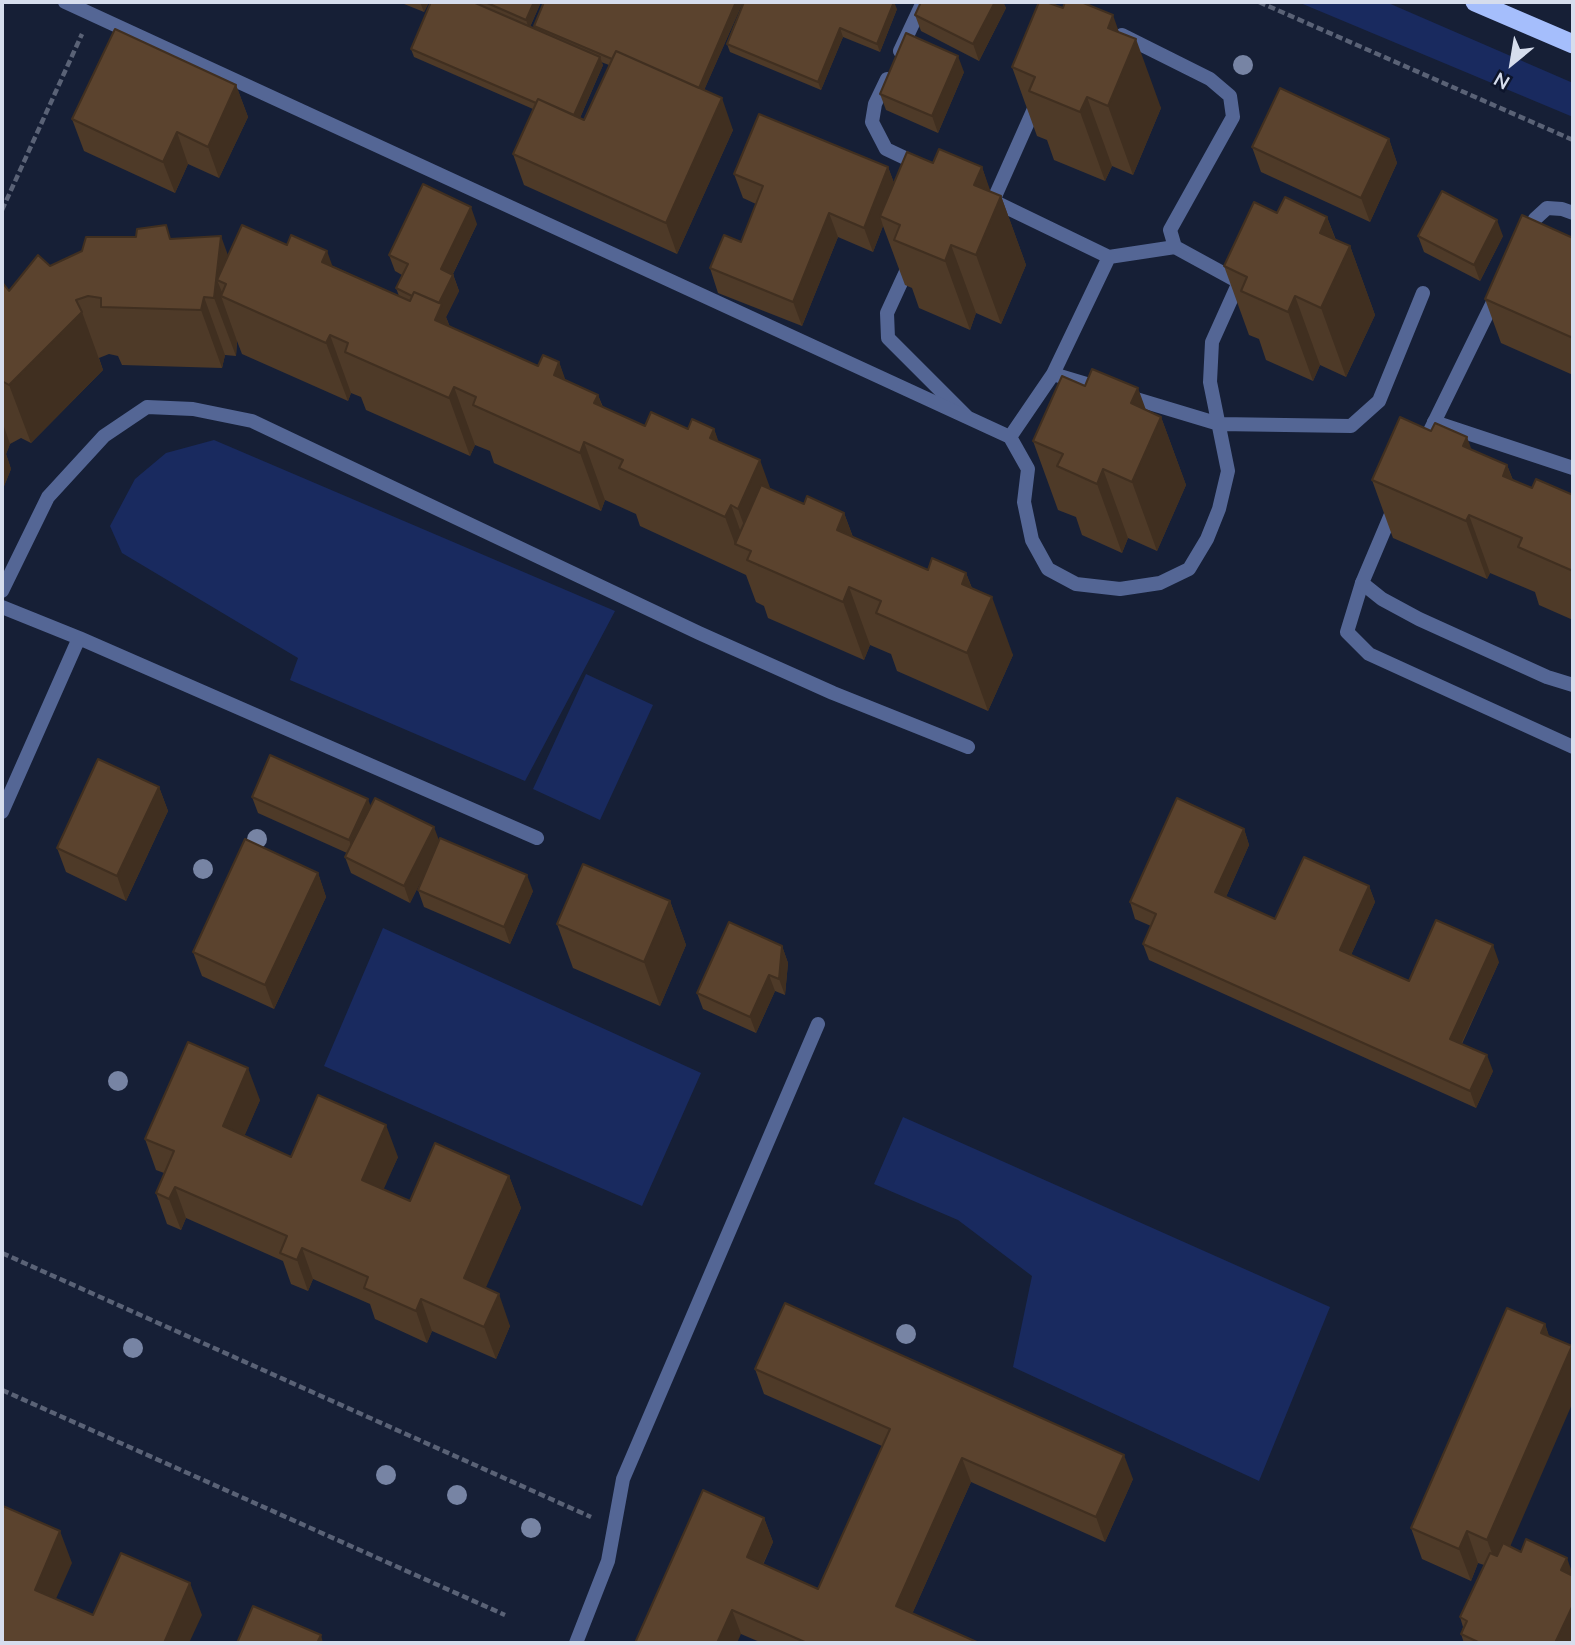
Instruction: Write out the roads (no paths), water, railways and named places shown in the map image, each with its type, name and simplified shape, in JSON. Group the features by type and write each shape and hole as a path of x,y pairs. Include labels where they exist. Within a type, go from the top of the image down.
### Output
{"highway":[{"path":"1475,2 1573,44"}],"street":[{"path":"65,2 1010,437 1028,469 1024,502 1032,540 1048,569 1076,584 1120,589 1160,583 1189,569 1207,539 1219,509 1227,471 1210,383 1212,342 1239,282 1175,247 1109,257 970,190"},
{"path":"923,2 876,104 872,122 886,149 935,173"},
{"path":"1106,27 1210,79 1230,96 1233,117 1170,230 1175,247"},
{"path":"993,201 1041,91"},
{"path":"1523,244 1535,219 1547,208 1573,213"},
{"path":"915,252 887,313 888,338 968,418"},
{"path":"1010,437 1053,374 1109,257"},
{"path":"1418,455 1504,281"},
{"path":"1053,374 1219,424 1351,426 1379,401 1423,293"},
{"path":"2,591 48,497 104,436 146,407 193,409 252,421 699,633 833,693 968,747"},
{"path":"1434,422 1573,468"},
{"path":"1402,489 1362,583 1347,632 1369,654 1573,747"},
{"path":"1362,583 1382,599 1419,619 1547,677 1573,685"},
{"path":"2,607 537,838"},
{"path":"2,812 79,638"},
{"path":"576,1643 608,1560 623,1479 818,1024"}]}
